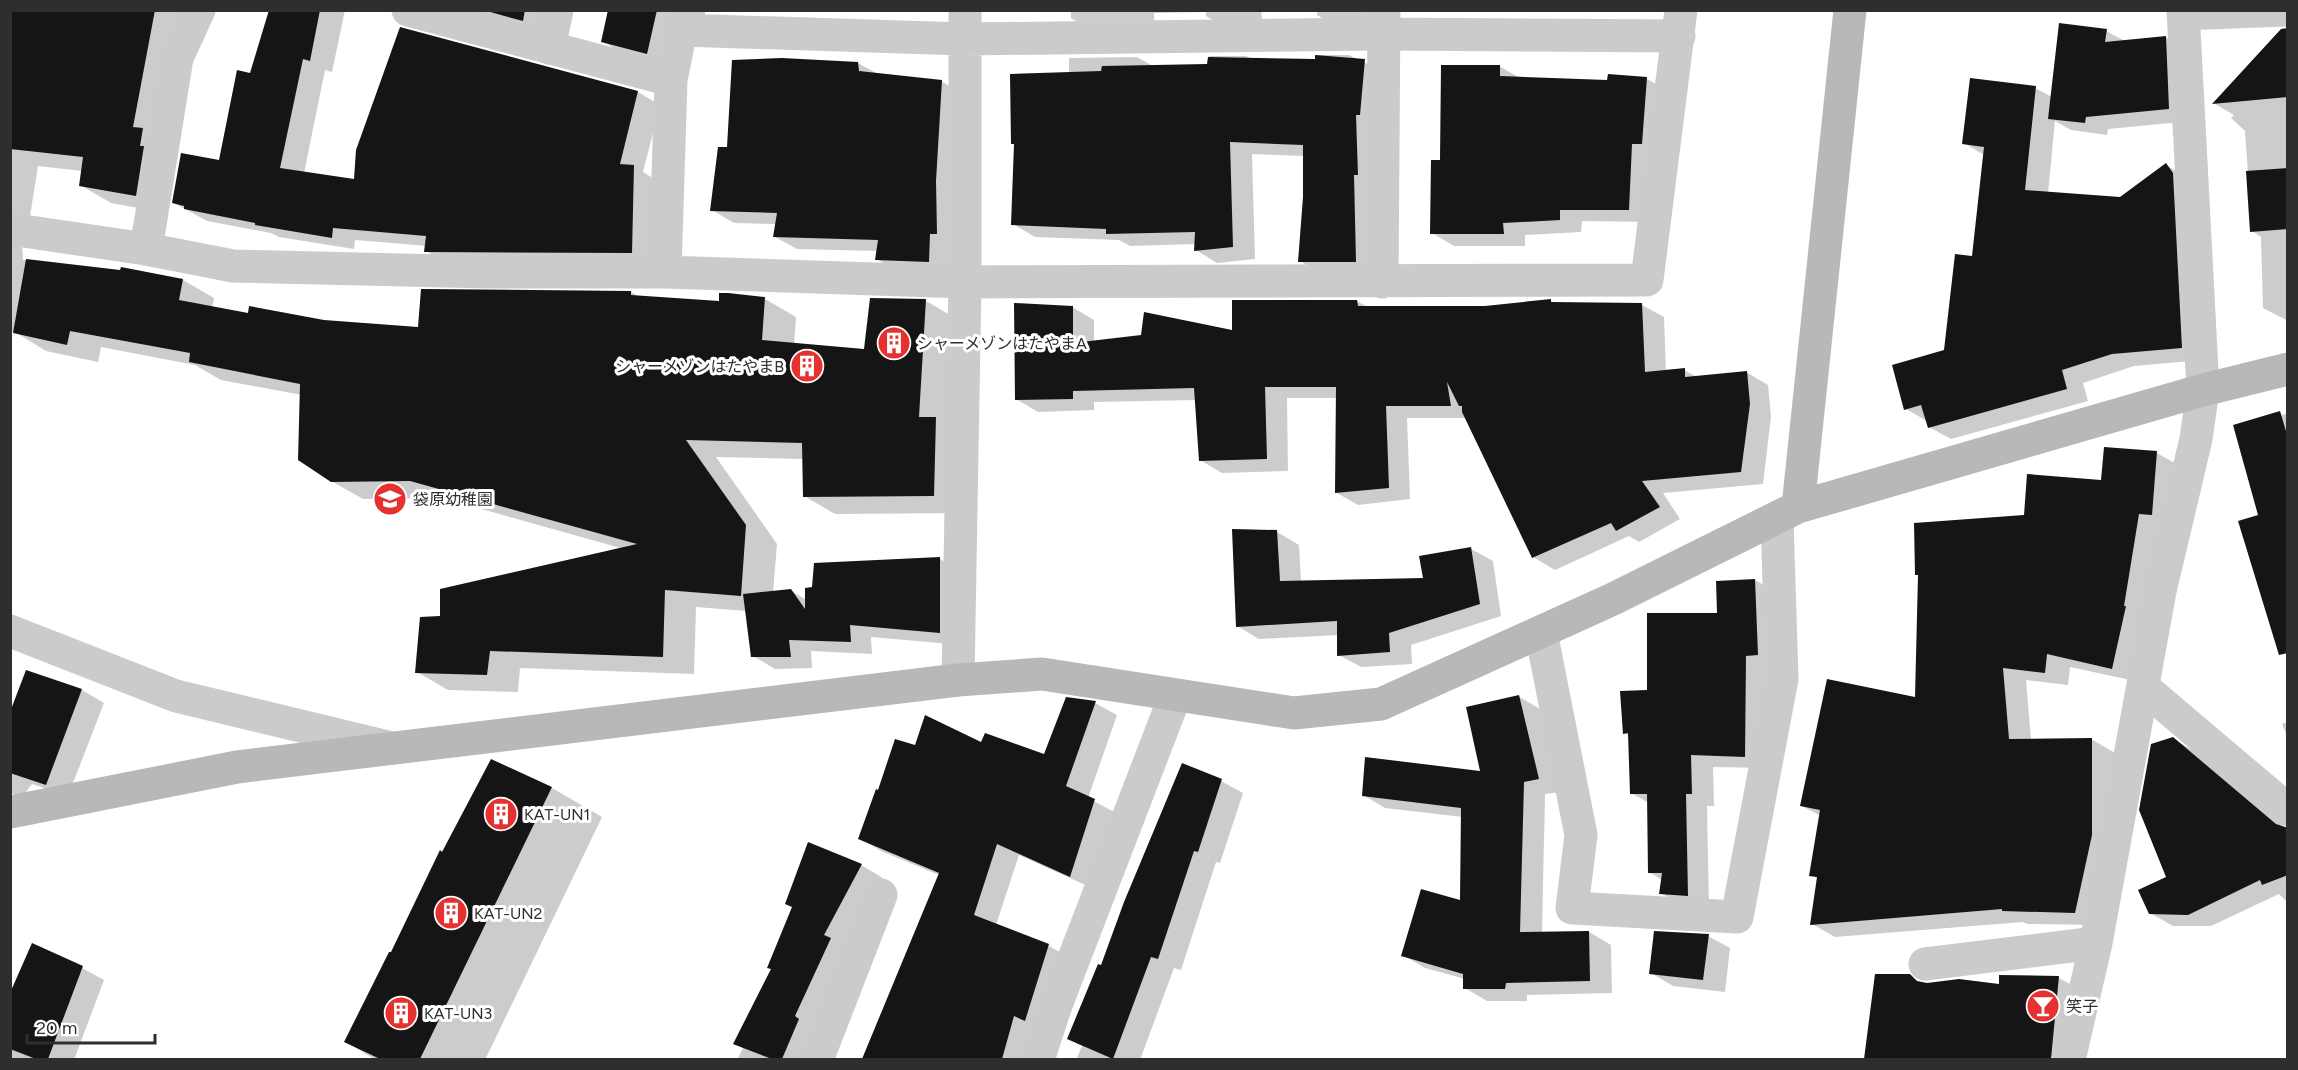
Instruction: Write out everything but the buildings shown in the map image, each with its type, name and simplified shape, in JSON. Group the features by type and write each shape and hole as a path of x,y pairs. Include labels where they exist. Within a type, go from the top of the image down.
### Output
{"street":[{"path":"146,249 177,58 199,10"},
{"path":"408,10 670,80"},
{"path":"549,48 557,10"},
{"path":"1541,632 1581,835 1572,908 1737,917 1782,679 1787,512 1850,10"},
{"path":"2069,1059 2096,943 2160,591 2196,439 2203,390 2183,12 2284,10"},
{"path":"10,228 146,249 232,266 488,272 665,272 965,282 1647,280 1680,23 1384,22 965,25 685,20 670,80 665,272"},
{"path":"1382,282 1384,22"},
{"path":"958,680 965,282 965,25"},
{"path":"10,812 237,766 958,680 1042,674 1294,714 1381,704 1613,600 1787,512 2203,390 2288,369"},
{"path":"10,631 176,696 388,747"},
{"path":"2143,687 2288,810"},
{"path":"1038,1059 1056,1005 1175,696"},
{"path":"817,1059 880,895"},
{"path":"1925,964 2096,943"}],"place":[{"name":"シャーメゾンはたやまA","path":"894,343"},
{"name":"シャーメゾンはたやまB","path":"807,366"},
{"name":"袋原幼稚園","path":"390,499"},
{"name":"KAT-UN1","path":"501,814"},
{"name":"KAT-UN2","path":"451,913"},
{"name":"笑子","path":"2043,1006"},
{"name":"KAT-UN3","path":"401,1013"}]}
